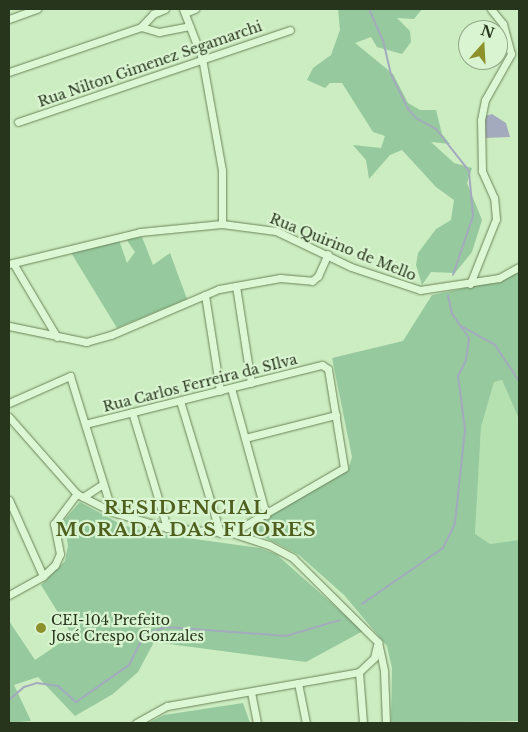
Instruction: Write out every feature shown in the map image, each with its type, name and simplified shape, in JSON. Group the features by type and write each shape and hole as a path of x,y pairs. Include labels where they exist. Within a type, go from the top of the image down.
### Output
{"street":[{"path":"9,19 37,9"},
{"path":"9,72 141,27 153,14 165,9"},
{"path":"195,9 184,11 202,58 222,170 222,224"},
{"path":"470,284 496,219 494,198 482,171 480,140 484,106 511,54 503,24 491,9"},
{"path":"141,27 159,32 189,26"},
{"name":"Rua Nilton Gimenez Segamarchi","path":"18,122 202,58 290,30"},
{"name":"Rua Quirino de Mello","path":"11,263 140,232 222,224 276,231 415,289 470,284 498,278 519,267"},
{"path":"9,326 86,342 111,335 205,295 236,286 280,278 312,281 318,276 328,254"},
{"path":"11,263 57,337"},
{"path":"236,286 251,383"},
{"path":"205,295 220,391"},
{"name":"Rua Carlos Ferreira da SIlva","path":"85,424 322,365 328,369 336,416"},
{"path":"9,403 70,376 112,512"},
{"path":"232,388 266,515"},
{"path":"180,401 220,533"},
{"path":"132,412 168,528"},
{"path":"232,533 344,468 336,416 245,438"},
{"path":"9,417 80,495 112,512 168,528 232,533 269,545 293,558 378,642 384,671 386,723"},
{"path":"9,595 43,576 60,554 54,524 80,495 103,484"},
{"path":"9,500 43,576"},
{"path":"136,723 167,706 360,672 374,658 378,642"},
{"path":"360,672 363,723"},
{"path":"298,683 306,723"},
{"path":"251,692 257,723"}],"green space":[{"path":"338,9 422,9 414,19 397,18 410,31 411,42 402,54 377,47 371,37 355,43 393,74 408,103 420,110 436,110 442,134 450,144 431,142 454,163 472,168 467,183 482,220 472,252 455,273 431,272 422,285 416,265 418,253 436,229 451,220 454,200 436,187 402,150 390,155 369,179 366,160 353,145 381,148 385,136 373,132 342,83 330,83 325,88 307,80 313,68 331,55 340,30"},
{"path":"142,237 153,265 170,253 187,299 117,328 70,251 119,240 127,263 135,252 126,239"},
{"path":"519,271 519,419 502,380 494,382 481,427 475,534 490,544 519,540 519,721 391,723 392,668 387,646 344,595 299,555 252,531 255,525 348,470 352,457 332,358 403,341 432,295 502,280"},
{"path":"502,380 519,419 519,540 490,544 475,535 481,427 494,382"},
{"path":"80,502 122,525 151,533 260,548 276,554 363,631 306,662 154,642 138,672 113,694 75,716 38,677 14,685 31,721 9,723 9,621 35,660 72,635 41,585 65,561 68,546 64,520"},
{"path":"243,703 250,723 148,723 164,715"}],"water":[{"path":"492,114 506,123 510,137 484,138 485,116"}],"waterway":[{"path":"369,9 383,40 391,74 408,109 416,118 436,129 469,171 473,216 453,275"},
{"path":"362,604 443,548 455,523 465,429 458,376 466,360 469,338 452,314 448,295"},
{"path":"461,326 495,345 519,381"},
{"path":"9,700 24,687 37,683 58,686 76,702 129,665 144,635 166,627 286,636 340,620"}],"place":[{"name":"CEI-104 Prefeito José Crespo Gonzales","path":"41,628"}],"district":[{"name":"RESIDENCIAL MORADA DAS FLORES","path":"186,519"}]}
